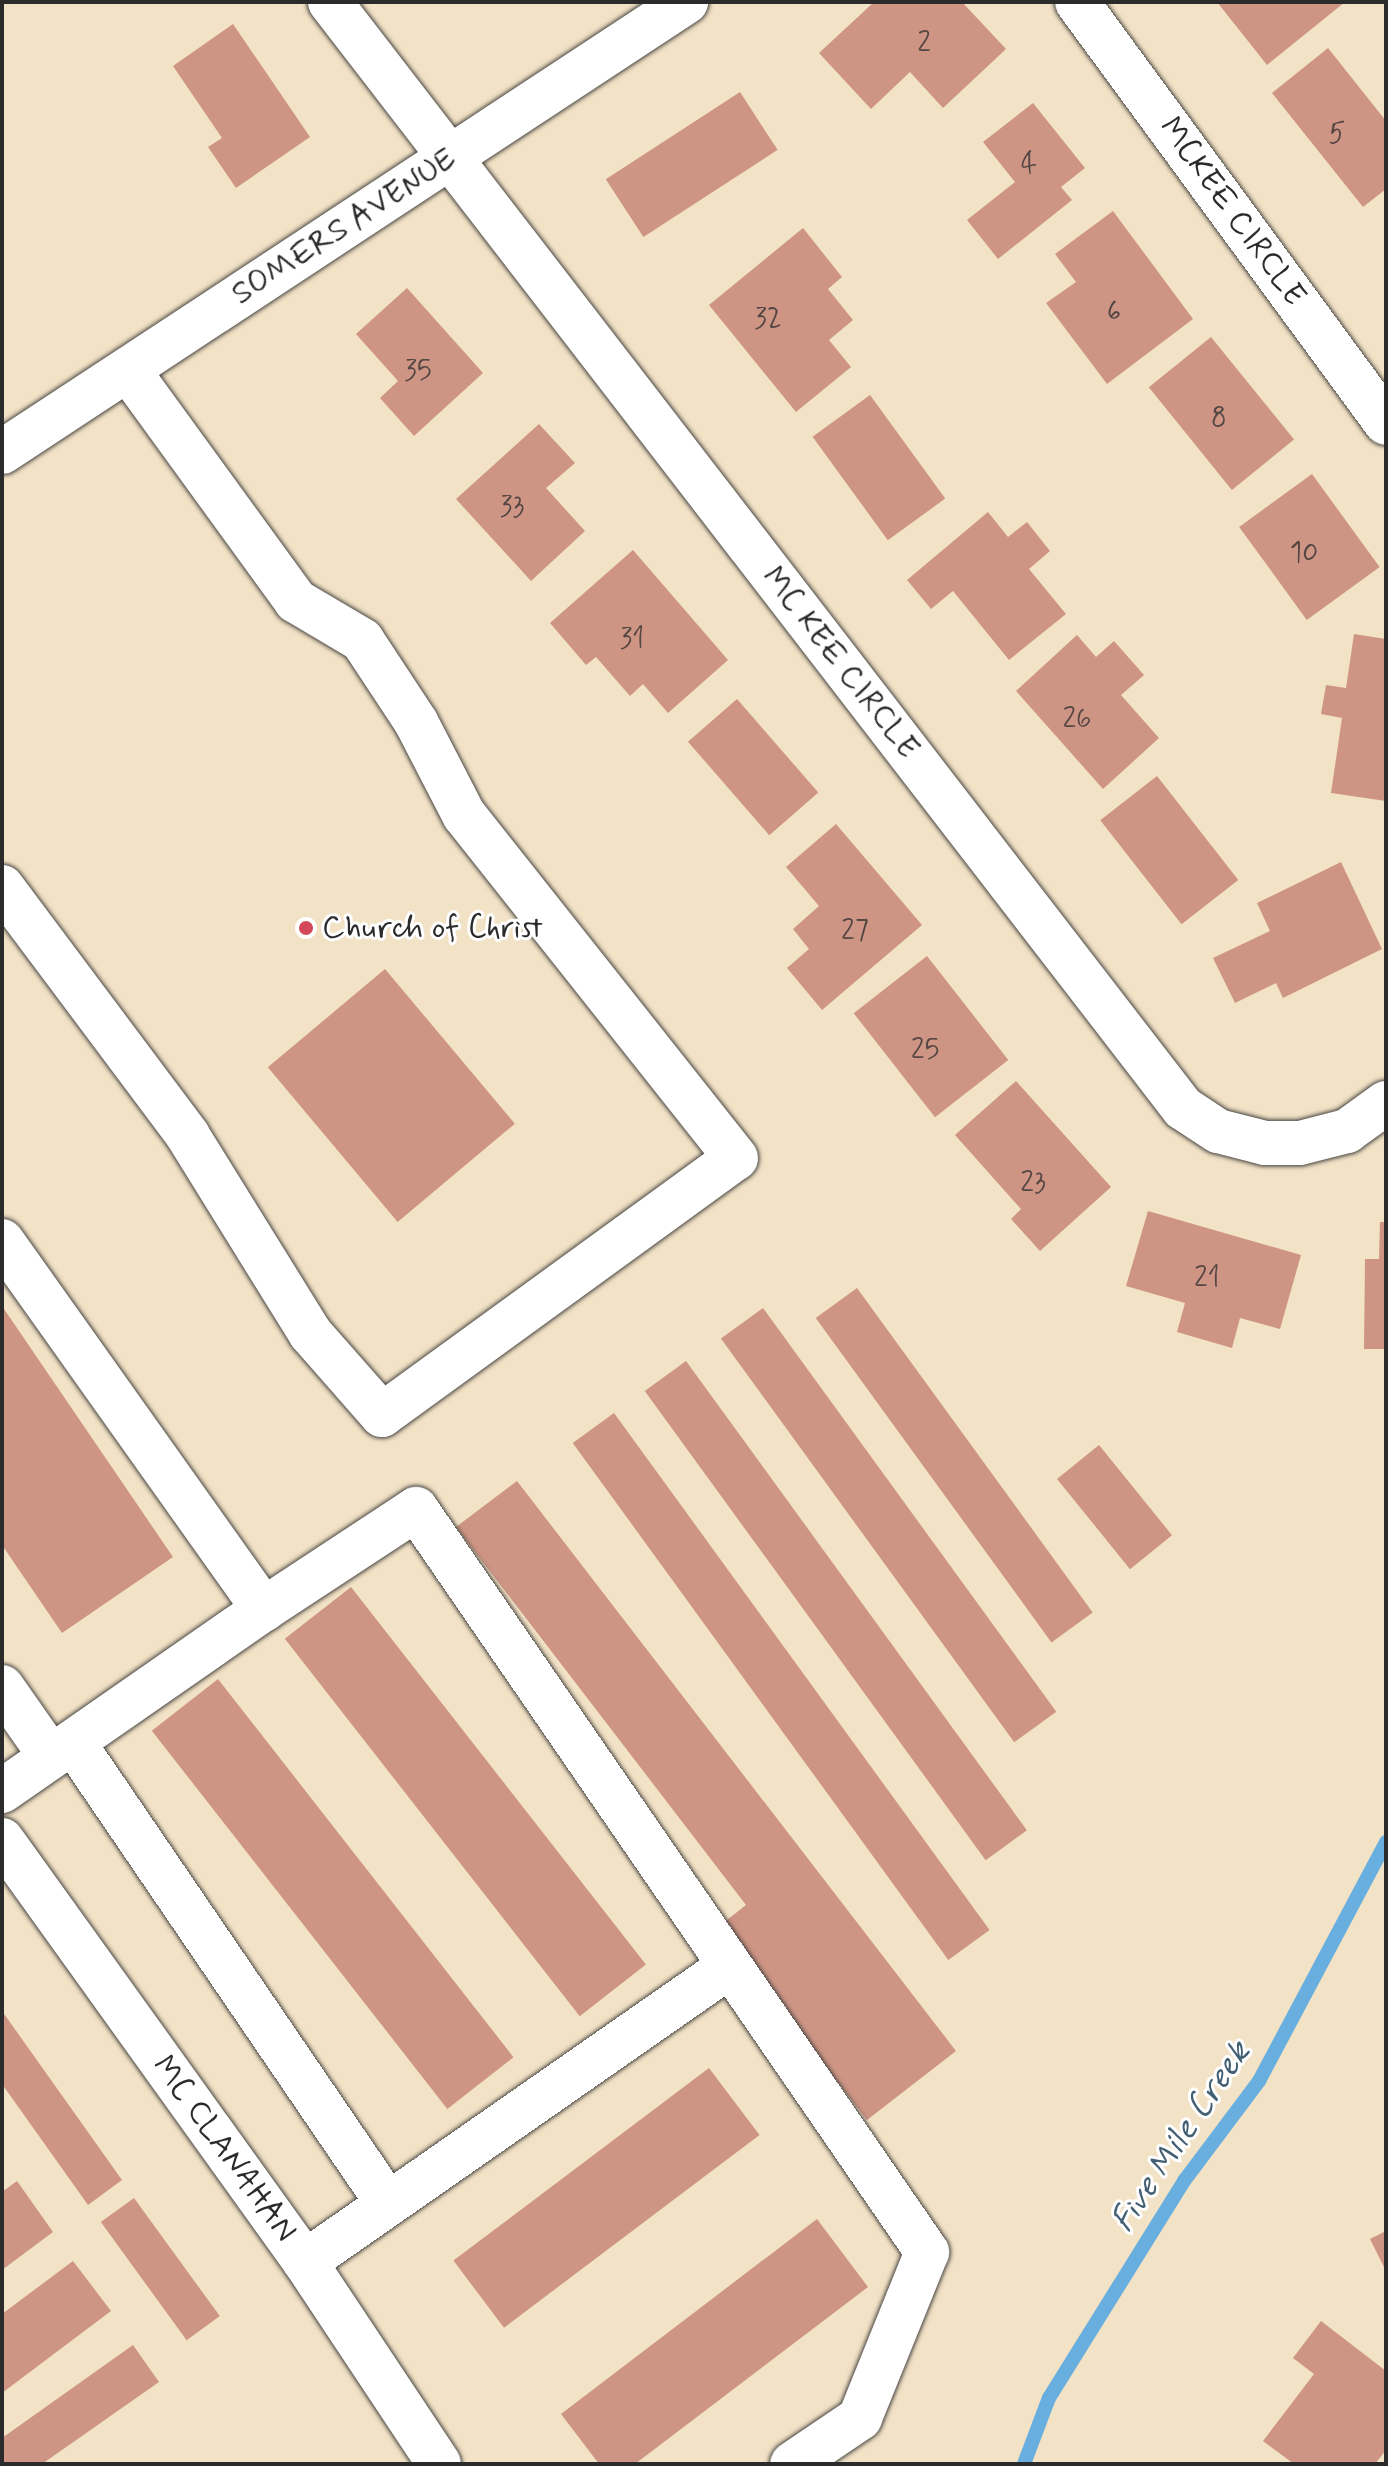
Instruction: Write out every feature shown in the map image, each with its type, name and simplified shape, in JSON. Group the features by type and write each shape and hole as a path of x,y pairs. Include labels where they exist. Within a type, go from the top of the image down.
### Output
{"street":[{"name":"MC KEE CIRCLE","path":"330,2 1183,1108 1218,1131 1251,1140 1300,1143 1347,1131 1386,1103"},
{"name":"SOMERS AVENUE","path":"2,452 686,2"},
{"name":"MCKEE CIRCLE","path":"1077,2 1386,423"},
{"path":"2,887 188,1136 310,1333 382,1415 736,1158 652,1055 508,866 464,815 416,722 362,640 296,601 128,370"},
{"path":"2,1241 264,1609"},
{"path":"2,1791 264,1609 416,1509 927,2252 860,2418 792,2464"},
{"path":"2,1687 62,1750 388,2204"},
{"name":"MC CLANAHAN","path":"2,1840 305,2262 439,2464"},
{"path":"305,2262 730,1966"}],"building":[{"path":"874,2 962,2 1006,49 943,108 910,72 871,109 819,53"},
{"path":"1217,2 1345,2 1267,65"},
{"path":"233,24 310,137 236,188 208,147 222,138 173,66"},
{"path":"1328,48 1386,121 1386,189 1363,207 1272,93"},
{"path":"740,92 778,150 643,237 606,179"},
{"path":"1033,103 1085,168 1061,187 1072,200 998,259 967,220 1015,182 983,142"},
{"path":"1113,211 1193,319 1107,384 1046,303 1076,282 1055,254"},
{"path":"803,228 842,277 828,289 853,320 829,340 851,367 796,412 709,305"},
{"path":"407,288 483,373 414,436 380,398 398,381 356,334"},
{"path":"1211,337 1294,440 1232,490 1149,387"},
{"path":"870,395 945,499 888,540 813,437"},
{"path":"539,424 575,463 546,488 585,531 531,581 456,499"},
{"path":"1312,474 1380,567 1307,620 1239,527"},
{"path":"988,512 1008,537 1027,522 1050,551 1029,569 1066,614 1009,660 953,591 931,609 907,580"},
{"path":"633,550 728,660 668,713 643,684 630,696 596,657 586,665 550,623"},
{"path":"1354,634 1386,639 1386,801 1331,793 1342,718 1321,714 1326,685 1346,688"},
{"path":"1077,635 1096,657 1114,641 1144,675 1121,695 1159,738 1103,789 1016,691"},
{"path":"737,699 818,793 769,835 688,742"},
{"path":"1157,776 1238,880 1182,924 1100,820"},
{"path":"836,824 922,925 822,1010 787,968 809,949 793,929 819,906 786,867"},
{"path":"1341,862 1382,949 1283,998 1276,983 1235,1003 1213,958 1270,931 1257,903"},
{"path":"927,956 1008,1060 935,1117 854,1013"},
{"path":"385,969 515,1124 398,1222 268,1067"},
{"path":"1016,1081 1111,1187 1040,1251 1011,1219 1021,1209 955,1135"},
{"path":"1148,1211 1301,1255 1280,1329 1240,1318 1232,1348 1177,1332 1185,1303 1126,1286"},
{"path":"1380,1222 1386,1222 1386,1349 1364,1349 1365,1259 1379,1259"},
{"path":"857,1288 1093,1612 1051,1642 816,1318"},
{"path":"2,1306 173,1557 62,1633 2,1545"},
{"path":"763,1308 1056,1712 1014,1742 721,1339"},
{"path":"686,1361 1027,1830 986,1860 645,1391"},
{"path":"614,1413 990,1930 948,1960 573,1443"},
{"path":"1099,1445 1172,1535 1130,1569 1057,1479"},
{"path":"517,1481 956,2051 867,2120 718,1927 746,1905 456,1527"},
{"path":"351,1587 646,1964 580,2016 285,1639"},
{"path":"218,1679 514,2057 447,2109 152,1731"},
{"path":"2,2011 122,2180 88,2205 2,2084"},
{"path":"709,2068 760,2135 504,2328 453,2261"},
{"path":"17,2181 53,2232 2,2270 2,2192"},
{"path":"134,2198 220,2316 187,2340 101,2222"},
{"path":"817,2219 868,2287 635,2464 599,2464 561,2414"},
{"path":"1386,2231 1386,2271 1370,2239"},
{"path":"73,2261 111,2311 2,2393 2,2314"},
{"path":"1321,2321 1386,2371 1386,2450 1375,2464 1294,2464 1263,2441 1314,2374 1293,2358"},
{"path":"133,2345 159,2382 42,2464 2,2464 2,2438"}],"waterway":[{"name":"Five Mile Creek","path":"1024,2464 1049,2398 1184,2181 1259,2081 1386,1842"}],"place":[{"name":"Church of Christ","path":"306,928"}]}
